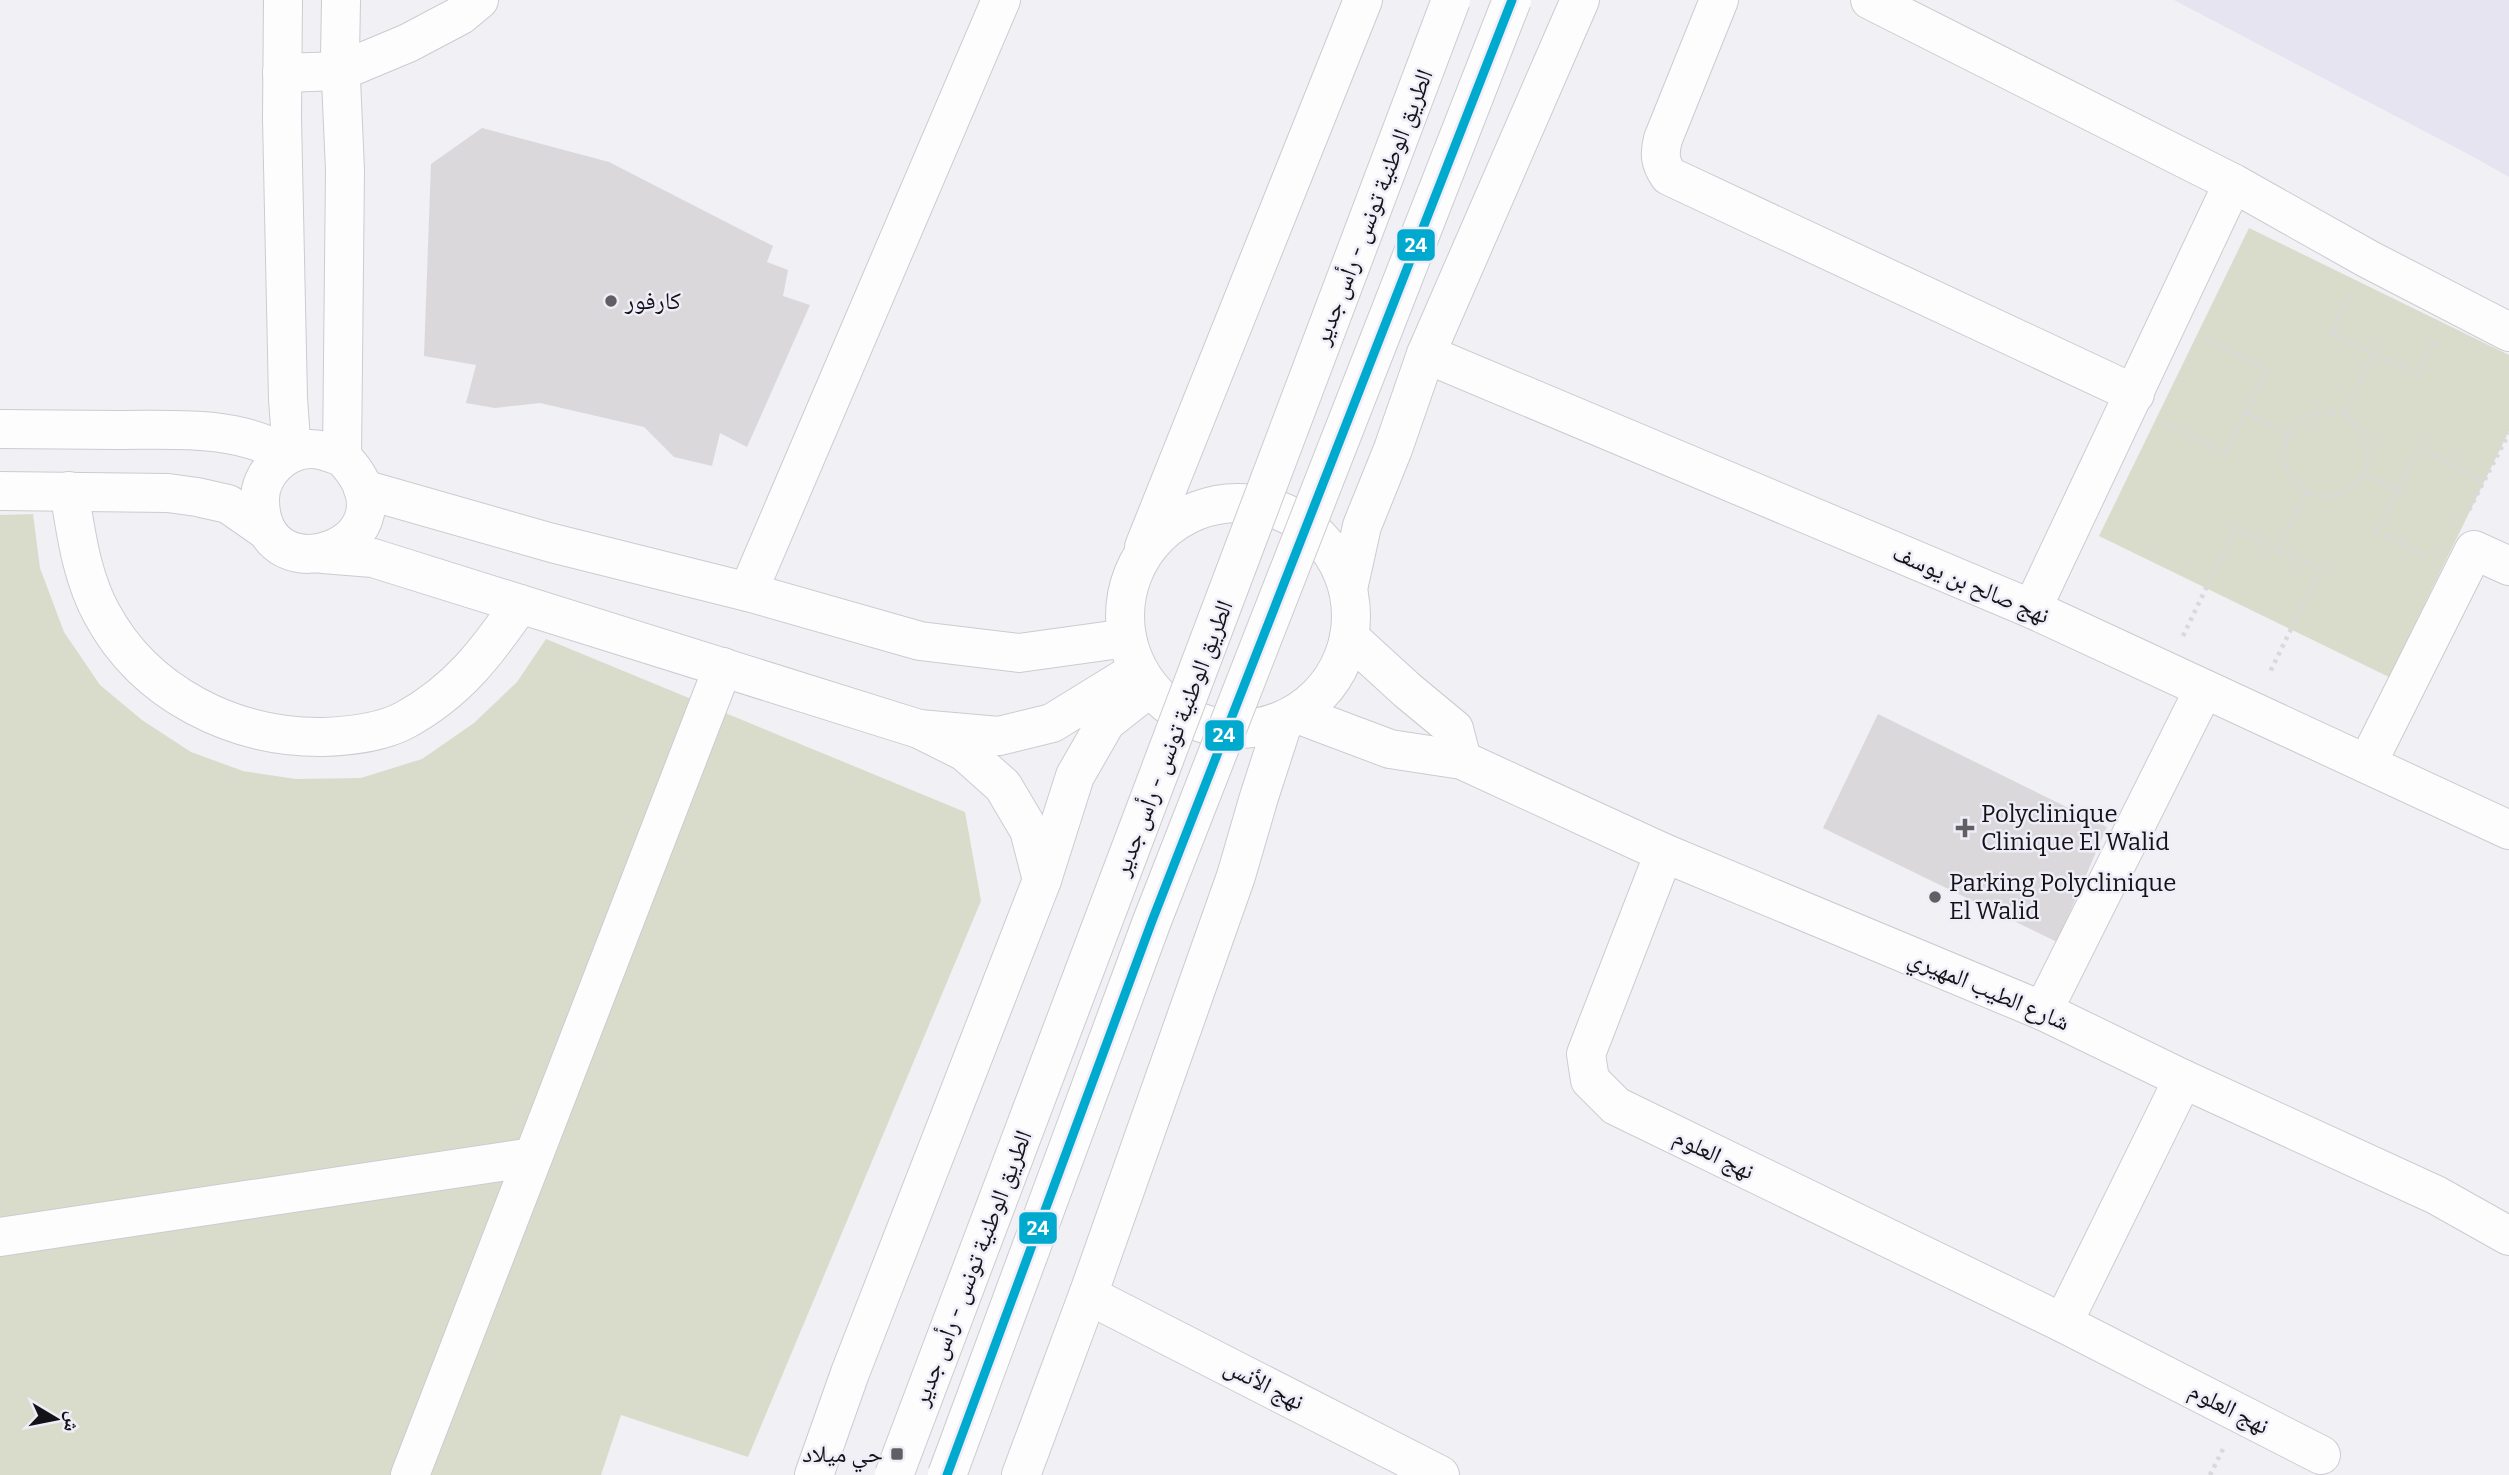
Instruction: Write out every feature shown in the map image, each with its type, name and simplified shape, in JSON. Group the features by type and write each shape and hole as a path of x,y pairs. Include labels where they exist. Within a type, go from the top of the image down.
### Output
{"main road":[{"path":"284,0 282,73 290,454"},
{"path":"341,0 345,170 342,457"},
{"path":"282,73 341,71 408,43 461,15 479,0"},
{"path":"748,592 1001,0"},
{"path":"1363,0 1138,563 1126,602 1138,665 1177,712 1211,727 1248,730 1291,717 1322,693 1339,667 1349,637 1348,589 1362,526 1393,449 1426,354 1580,0"},
{"name":"الطريق الوطنية تونس - رأس جدير","path":"894,1475 1451,0"},
{"name":"الطريق الوطنية تونس - رأس جدير","path":"947,1475 1152,921 1512,0"},
{"path":"1718,0 1663,139 1661,165 1669,176 2132,399"},
{"path":"1870,0 2233,183 2368,259 2509,332"},
{"path":"2032,609 2233,183"},
{"name":"نهج صالح بن يوسف","path":"1426,354 2032,609 2509,830"},
{"path":"0,429 206,431 246,437 290,454"},
{"path":"267,531 261,514 260,497 264,480 274,466 290,454 309,449 326,450 342,457 356,471 363,489 365,506 361,523 352,537 338,548 323,554"},
{"path":"363,489 552,543 748,592 920,641 1138,665"},
{"path":"0,491 168,493 228,504 267,531 282,546 301,554 373,558 919,729 965,752 1003,786 1029,831 1042,880"},
{"path":"69,491 81,559 102,613 131,656 167,687 210,715 253,730 299,737 354,736 404,721 448,691 486,654 520,604"},
{"path":"1138,563 1158,536 1186,516 1218,505 1252,504 1284,513 1313,531 1335,557 1348,589"},
{"path":"2367,764 2467,562 2509,566"},
{"path":"1349,637 1454,729 1462,760"},
{"path":"919,729 999,736 1052,723 1138,665"},
{"path":"814,1475 850,1373 1042,880 1075,776 1138,665"},
{"path":"410,1475 723,667"},
{"path":"2043,1011 2204,689"},
{"path":"1021,1475 1088,1295 1236,876 1259,797 1291,717"},
{"name":"شارع الطيب المهيري","path":"1291,717 1390,748 1462,760 1664,853 2043,1011 2435,1195 2509,1236"},
{"name":"نهج العلوم","path":"1664,853 1586,1054 1590,1080 1616,1106 2063,1323 2320,1455"},
{"path":"2063,1323 2183,1079"},
{"path":"0,1237 533,1157"},
{"name":"نهج الأنس","path":"1088,1295 1440,1475"}],"path":[{"path":"2368,259 2332,332 2418,375 2453,303"},
{"path":"2132,399 2225,454 2267,370 2169,321"},
{"path":"2344,415 2374,353"},
{"path":"2329,411 2344,415 2358,426 2367,441 2369,457 2364,474 2354,487 2339,495 2323,498 2306,493 2294,482 2285,468 2283,451 2288,435 2298,422 2312,413 2329,411"},
{"path":"2246,413 2288,435"},
{"path":"2484,482 2419,448 2377,531 2467,562 2463,522 2484,482 2509,433"},
{"path":"2364,474 2398,491"},
{"path":"2279,550 2306,493"},
{"path":"2165,671 2235,528 2320,570 2251,711"}],"shaded area":[{"path":"2174,0 2509,0 2509,177 2470,155"}],"green space":[{"path":"2249,228 2509,355 2509,431 2389,677 2099,536"},
{"path":"33,514 40,568 64,632 100,685 142,720 191,752 243,771 296,779 361,778 422,759 474,723 517,682 546,639 965,812 981,901 748,1457 621,1415 601,1475 0,1475 0,515"}],"building":[{"name":"كارفور","path":"482,128 609,162 773,246 767,262 788,270 783,296 810,305 747,447 720,433 712,466 674,457 644,427 540,403 495,408 466,403 476,365 424,356 431,164"},
{"name":"Polyclinique Clinique El Walid","path":"1878,714 2107,827 2057,942 1823,828"}],"transit line":[{"name":"24","path":"947,1475 1152,921 1512,0"}],"place":[{"name":"كارفور","path":"611,301"},
{"name":"Polyclinique Clinique El Walid","path":"1965,828"},
{"name":"Parking Polyclinique El Walid","path":"1935,897"},
{"name":"حي ميلاد","path":"897,1454"}]}
